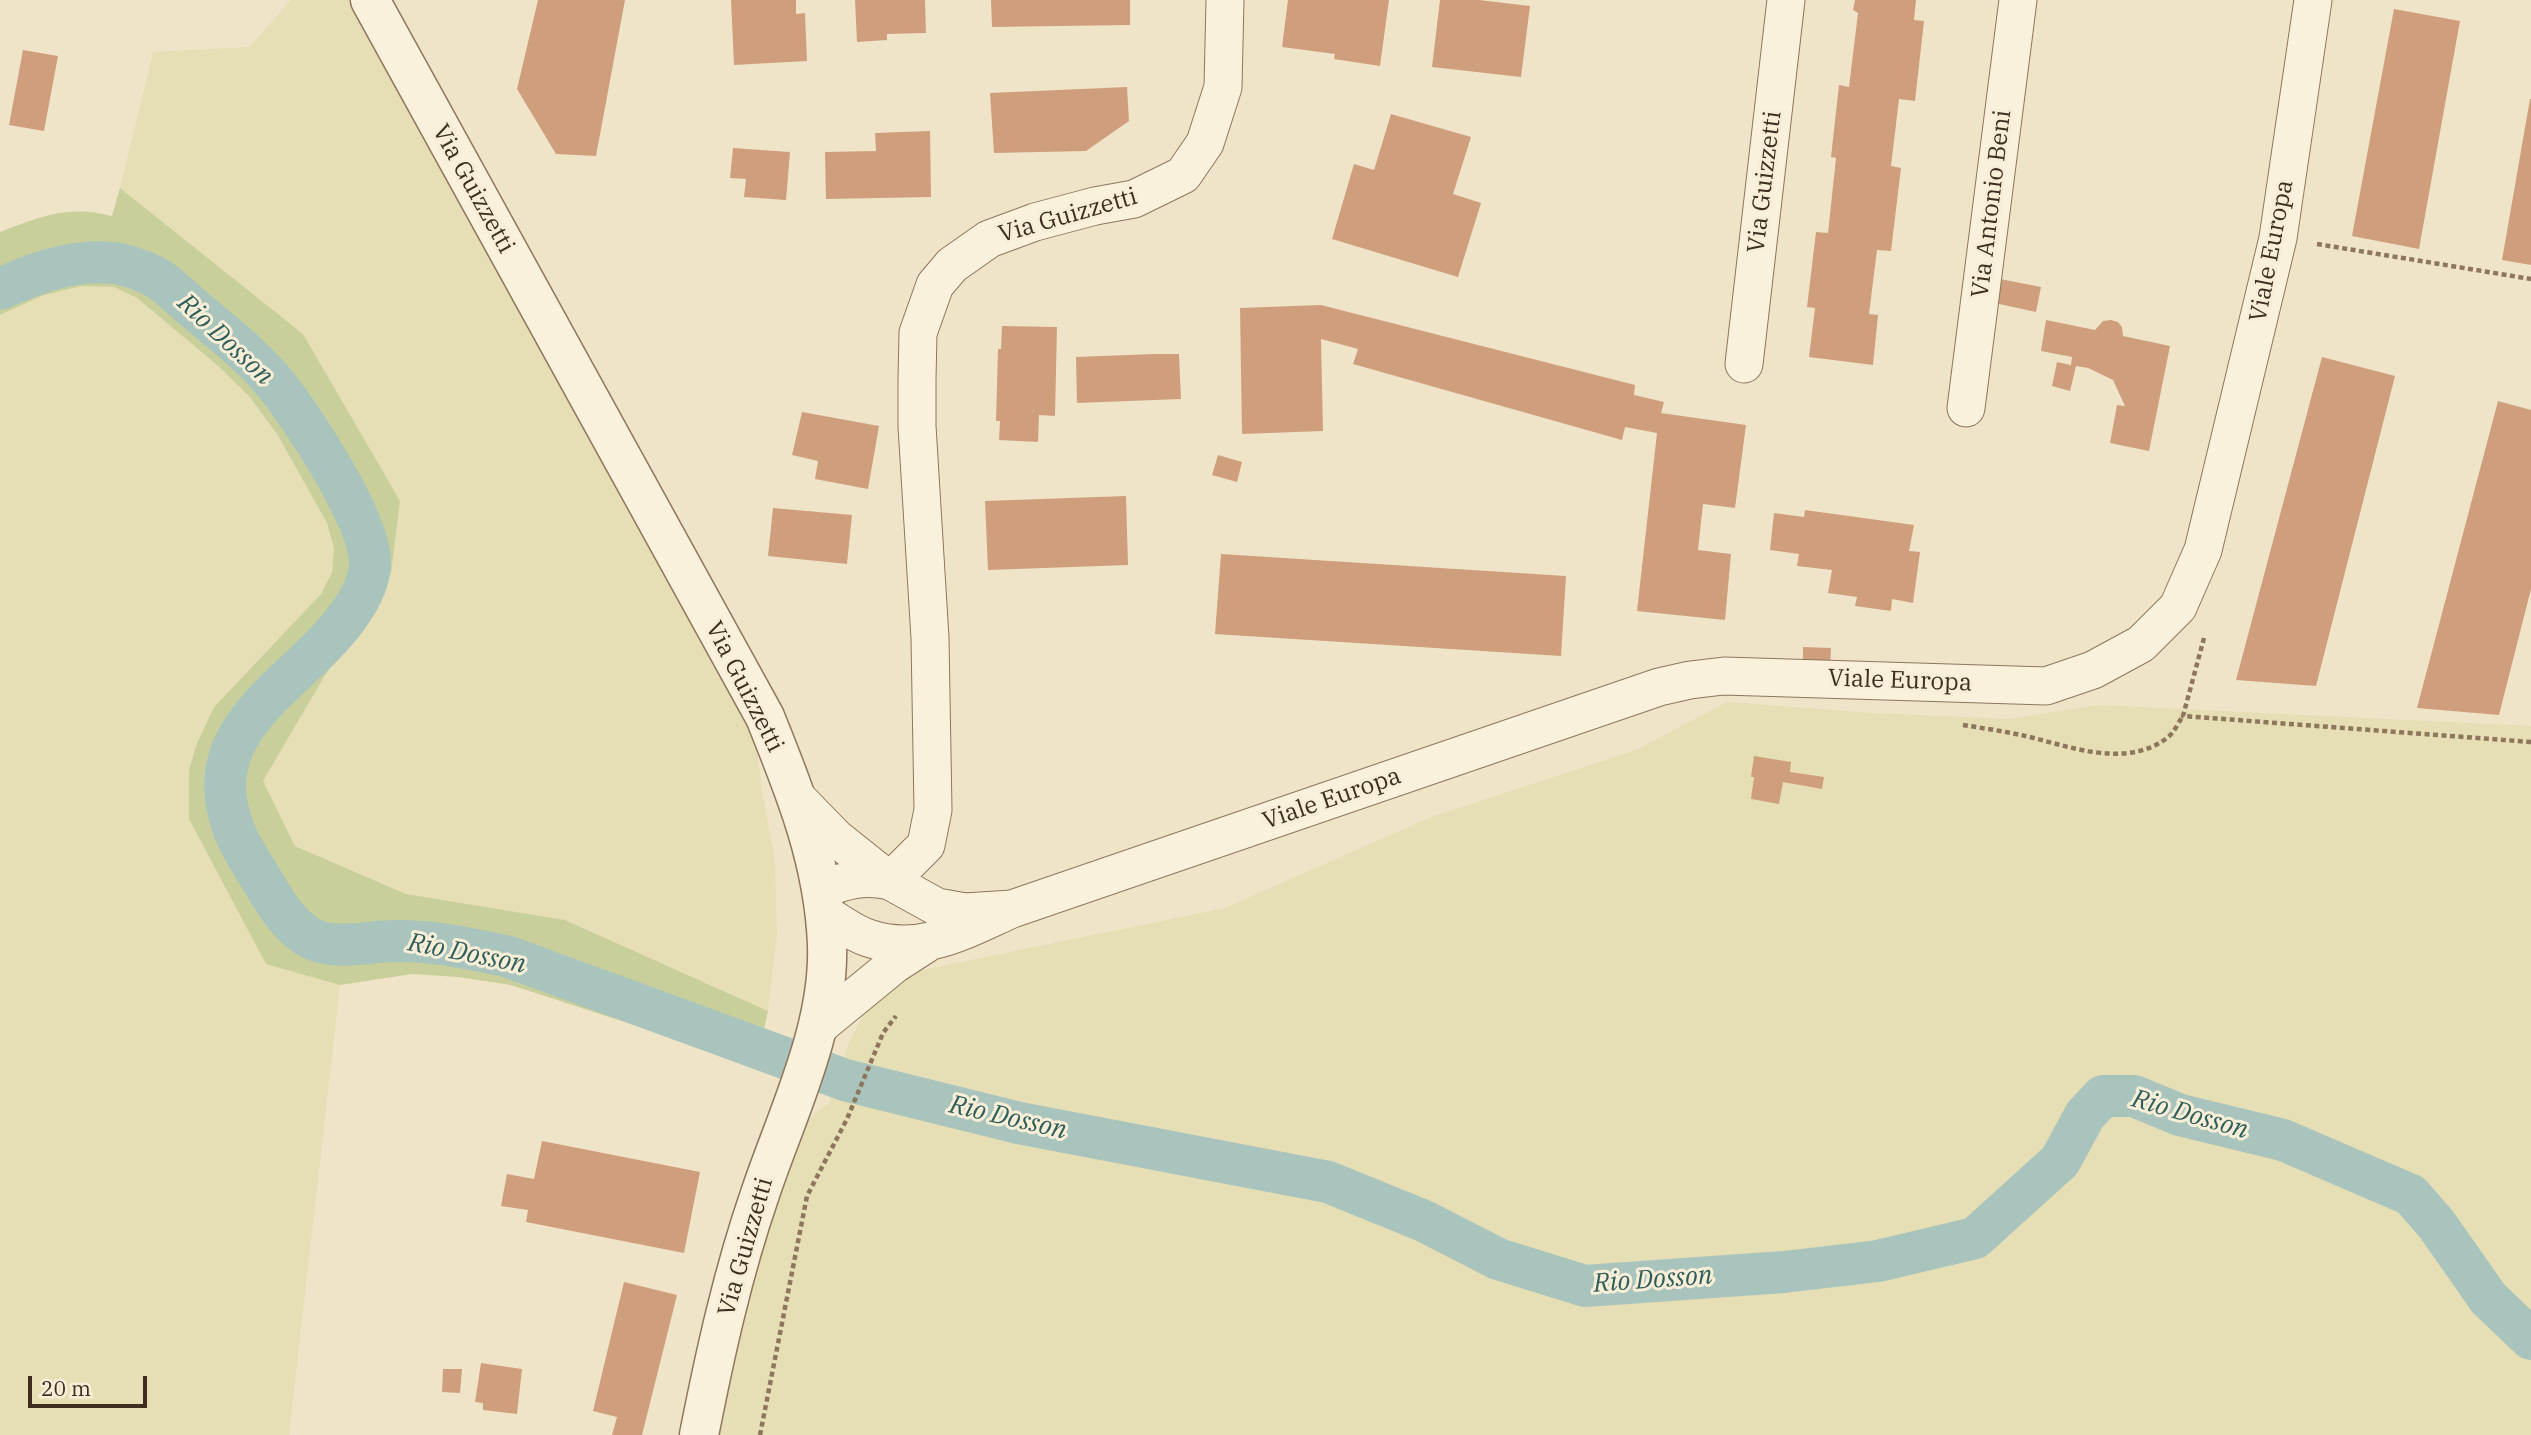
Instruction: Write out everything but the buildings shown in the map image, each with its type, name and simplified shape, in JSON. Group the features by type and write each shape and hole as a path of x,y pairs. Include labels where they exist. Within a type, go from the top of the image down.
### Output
{"street":[{"name":"Via Guizzetti","path":"370,0 765,717 798,799 812,844 824,902 826,986 817,1028 759,1197 734,1284 699,1435"},
{"name":"Via Guizzetti","path":"890,881 926,845 933,810 930,638 917,426 917,380 918,333 935,285 953,265 989,239 1047,219 1134,199 1183,175 1205,143 1223,87 1225,0"},
{"name":"Via Guizzetti","path":"1744,364 1786,0"},
{"name":"Via Antonio Beni","path":"1966,408 2018,0"},
{"name":"Viale Europa","path":"817,1028 895,964 926,944 1012,909 1622,699 1690,680 1724,676 2046,686 2093,670 2141,644 2178,607 2203,550 2278,238 2313,0"},
{"name":"Viale Europa","path":"798,799 836,838 890,881 937,907 965,912 1012,909"},
{"name":"Viale Europa","path":"890,881 871,877 852,878 824,902 867,938 901,944 926,944"}],"path":[{"path":"2278,238 2531,279"},
{"path":"1959,724 2091,752 2122,752 2148,748 2169,737 2183,716 2207,625"},
{"path":"2183,716 2531,742"},
{"path":"760,1435 807,1196 847,1119 884,1033 898,1014"}],"shaded area":[{"path":"291,0 358,0 755,732 762,791 775,861 777,935 768,1011 565,920 406,894 295,846 263,781 324,677 391,573 303,334 120,188 153,52 249,47"},
{"path":"82,286 114,287 137,298 217,365 249,396 277,434 327,523 334,549 332,572 321,594 214,707 197,743 189,770 189,819 266,963 340,985 289,1435 0,1435 0,315 44,295"},
{"path":"1727,702 1872,713 2009,719 2099,705 2531,726 2531,1435 714,1435 790,1134 829,1103 849,1043 865,1011 912,972 1225,908 1431,817 1636,750"}],"green space":[{"path":"120,188 303,334 400,501 391,573 324,677 263,781 295,846 406,894 565,920 768,1011 756,1065 511,985 412,974 340,985 266,964 189,819 189,770 197,743 214,707 321,594 332,572 334,549 327,523 277,434 249,396 217,365 137,298 114,287 82,286 44,295 0,315 0,232 29,221 68,212 112,216"}],"waterway":[{"name":"Rio Dosson","path":"0,289 28,277 73,264 104,262 143,271 159,279 240,348 273,381 300,417 347,495 367,544 370,569 363,591 348,616 327,641 258,710 240,735 228,762 225,794 234,830 249,860 286,917 303,934 313,939 342,945 386,941 423,942 506,956 845,1080 1019,1123 1328,1182 1424,1221 1498,1259 1585,1286 1784,1272 1878,1261 1975,1238 2060,1161 2085,1115 2103,1096 2134,1096 2180,1115 2283,1140 2411,1195 2437,1225 2488,1298 2531,1339"}]}
